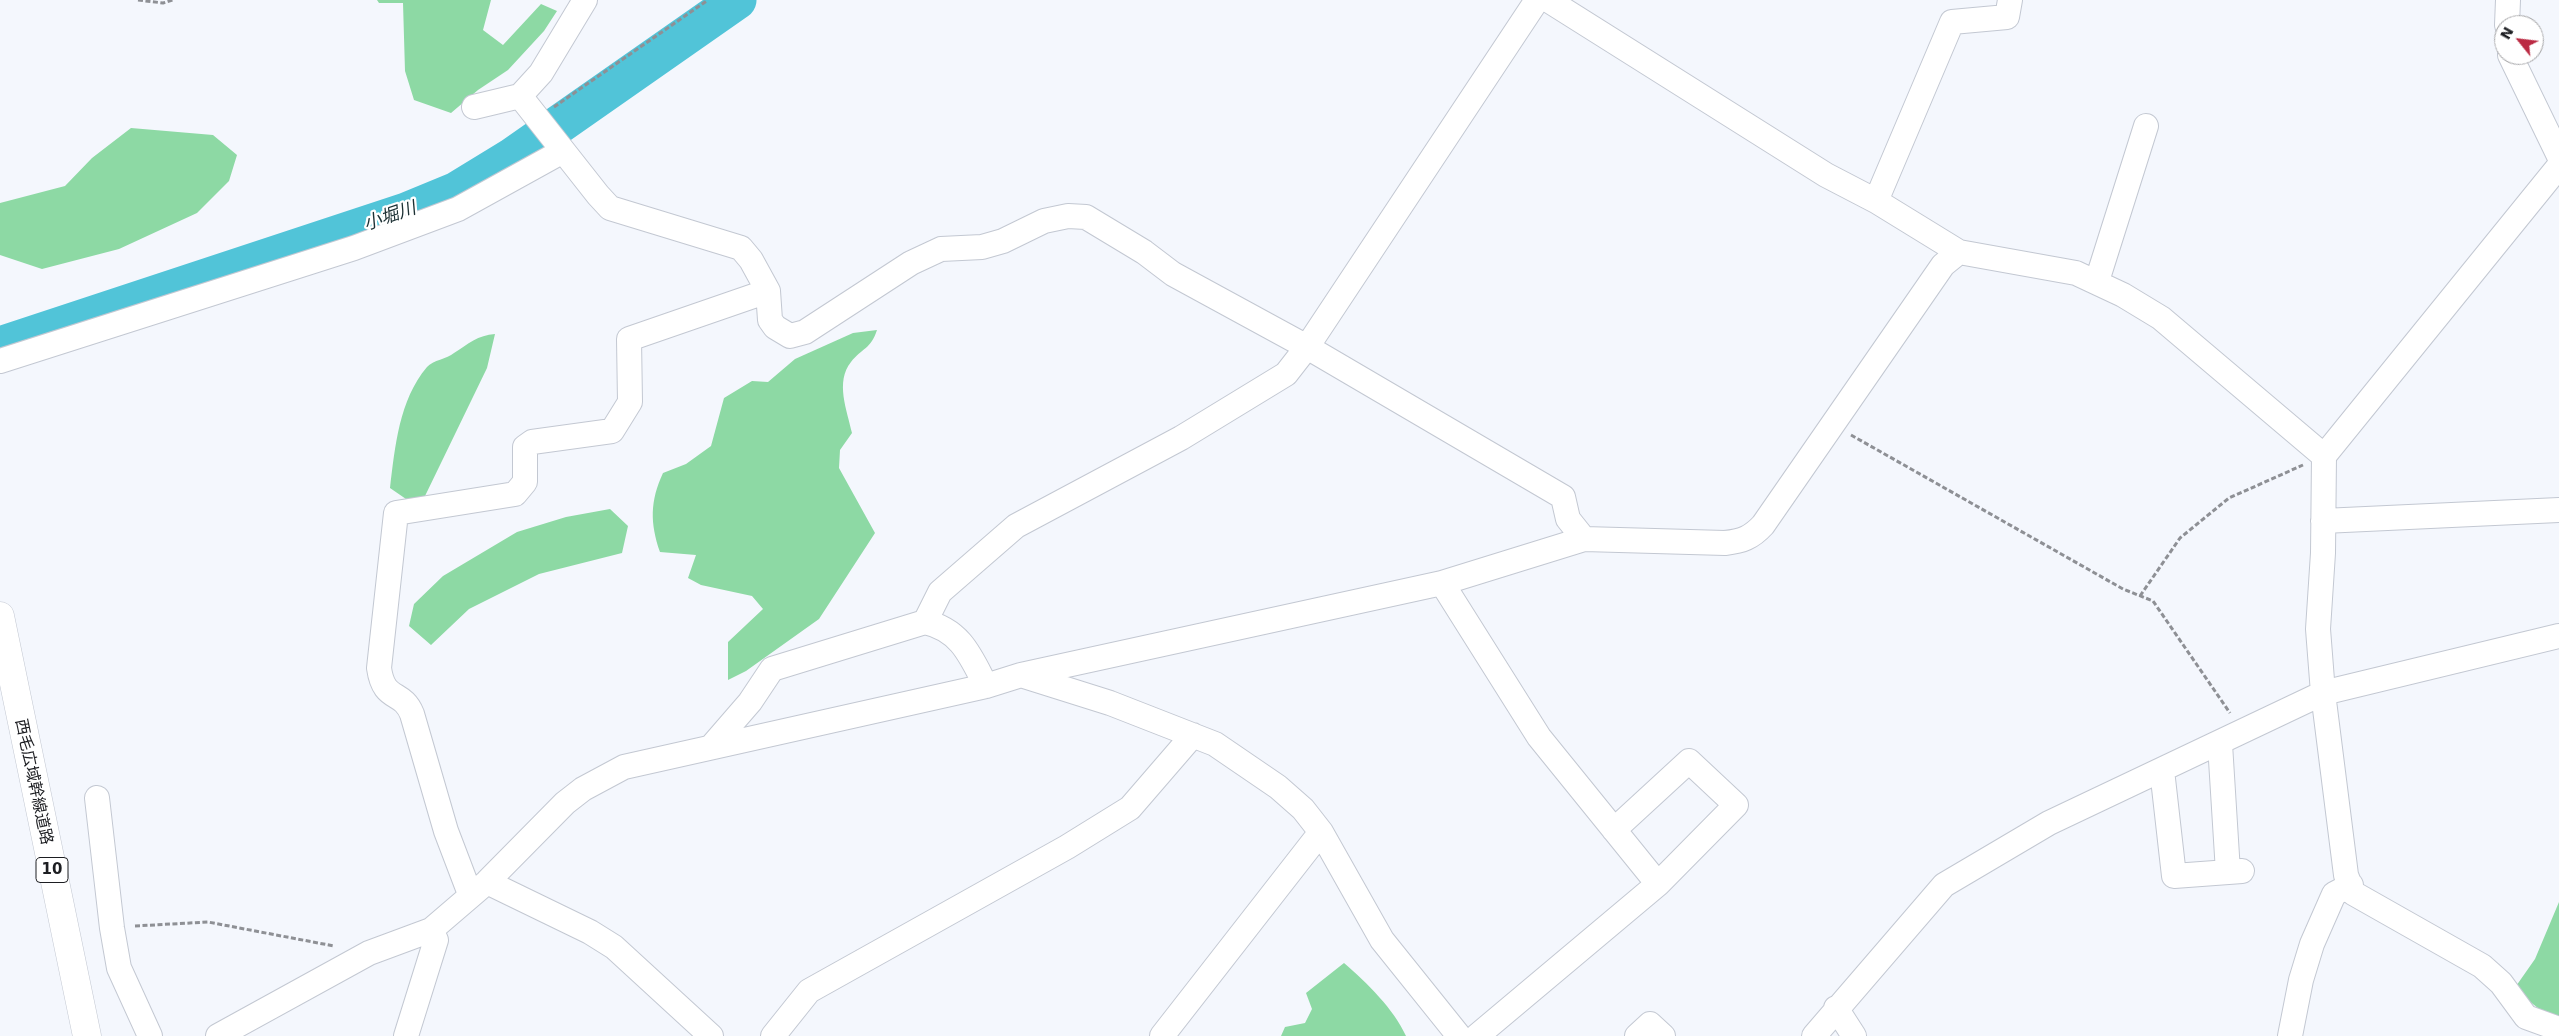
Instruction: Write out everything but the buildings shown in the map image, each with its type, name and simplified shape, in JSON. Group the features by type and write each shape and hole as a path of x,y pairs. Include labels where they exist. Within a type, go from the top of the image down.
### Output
{"main road":[{"name":"西毛広域幹線道路","path":"0,616 87,1036"}],"street":[{"path":"474,107 520,96 541,73 585,0"},
{"path":"925,622 940,592 971,563 1016,526 1181,438 1286,374 1307,347 1537,0"},
{"path":"1548,0 1826,174 1876,201 1959,252 2076,273 2097,281 2161,318 2324,456"},
{"path":"1876,201 1952,22 2007,17 2010,0"},
{"path":"2507,15 2508,0"},
{"path":"2515,65 2559,156"},
{"path":"520,96 610,208 741,248 751,260 768,291 770,320 776,327 790,336 805,332 911,263 941,249 982,247 1004,241 1044,221 1068,216 1086,217 1144,252 1173,274 1307,347 1563,497 1568,519 1584,540"},
{"path":"2097,281 2146,126"},
{"path":"0,361 354,248 458,209 560,147"},
{"path":"2559,166 2324,456 2321,583 2318,606 2323,693 2346,875 2353,893 2482,966 2501,983 2526,1017 2559,1029"},
{"path":"218,1036 370,953 431,930 479,888 565,803 584,789 624,767 986,686 1021,675 1442,583 1584,540 1725,543 1754,536 1943,265 1959,252"},
{"path":"710,1036 614,947 583,928 479,888 446,831 408,705 385,689 379,668 396,514 515,494 524,482 525,448 532,442 612,431 630,402 629,339 768,291"},
{"path":"2323,521 2559,510"},
{"path":"1442,583 1539,738 1658,884"},
{"path":"711,747 750,702 772,669 925,622 939,625 964,644 986,686"},
{"path":"1814,1036 1836,1008 1944,885 2049,823 2220,744 2323,693 2559,636"},
{"path":"1021,675 1110,704 1215,744 1278,787 1303,810 1320,832 1382,940 1459,1036"},
{"path":"773,1036 809,990 1067,847 1130,808 1194,735"},
{"path":"2162,770 2174,876 2235,872 2220,744"},
{"path":"1477,1036 1658,884 1736,805 1689,761 1614,830"},
{"path":"97,798 112,928 119,968 150,1036"},
{"path":"1162,1036 1320,832"},
{"path":"2290,1036 2301,980 2312,944 2334,894 2351,885"},
{"path":"406,1036 436,940 431,930"},
{"path":"1836,1008 1854,1036"},
{"path":"1637,1036 1650,1024 1663,1036"}],"path":[{"path":"138,0 163,4 173,0"},
{"path":"540,119 708,0"},
{"path":"1833,425 2123,589 2153,601 2243,732"},
{"path":"2140,596 2180,538 2229,498 2324,456"},
{"path":"112,928 208,922 370,953"}],"green space":[{"path":"377,0 491,0 483,30 503,45 541,4 557,11 544,31 508,70 478,90 451,113 414,100 405,71 403,3 379,3"},
{"path":"131,128 213,135 237,155 229,181 197,213 119,249 42,269 0,255 0,203 65,186 92,158"},
{"path":"877,330 869,345 855,357 846,370 843,387 845,406 852,433 840,450 839,468 875,533 819,619 746,671 728,680 728,642 763,609 752,596 701,585 688,578 696,555 660,552 654,531 653,512 656,493 663,473 686,464 711,446 724,398 752,381 768,382 795,359 853,333"},
{"path":"495,334 487,368 425,496 406,499 390,488 400,424 410,394 427,367 478,338"},
{"path":"610,509 628,526 622,553 539,574 469,609 431,645 409,626 414,604 443,576 517,532 566,517"},
{"path":"2559,902 2559,1022 2553,1020 2514,989 2535,959"},
{"path":"1344,963 1387,1006 1406,1036 1281,1036 1285,1027 1305,1023 1312,1009 1306,993"}],"waterway":[{"name":"小堀川","path":"0,346 406,212 457,191 511,158 737,0"}]}
